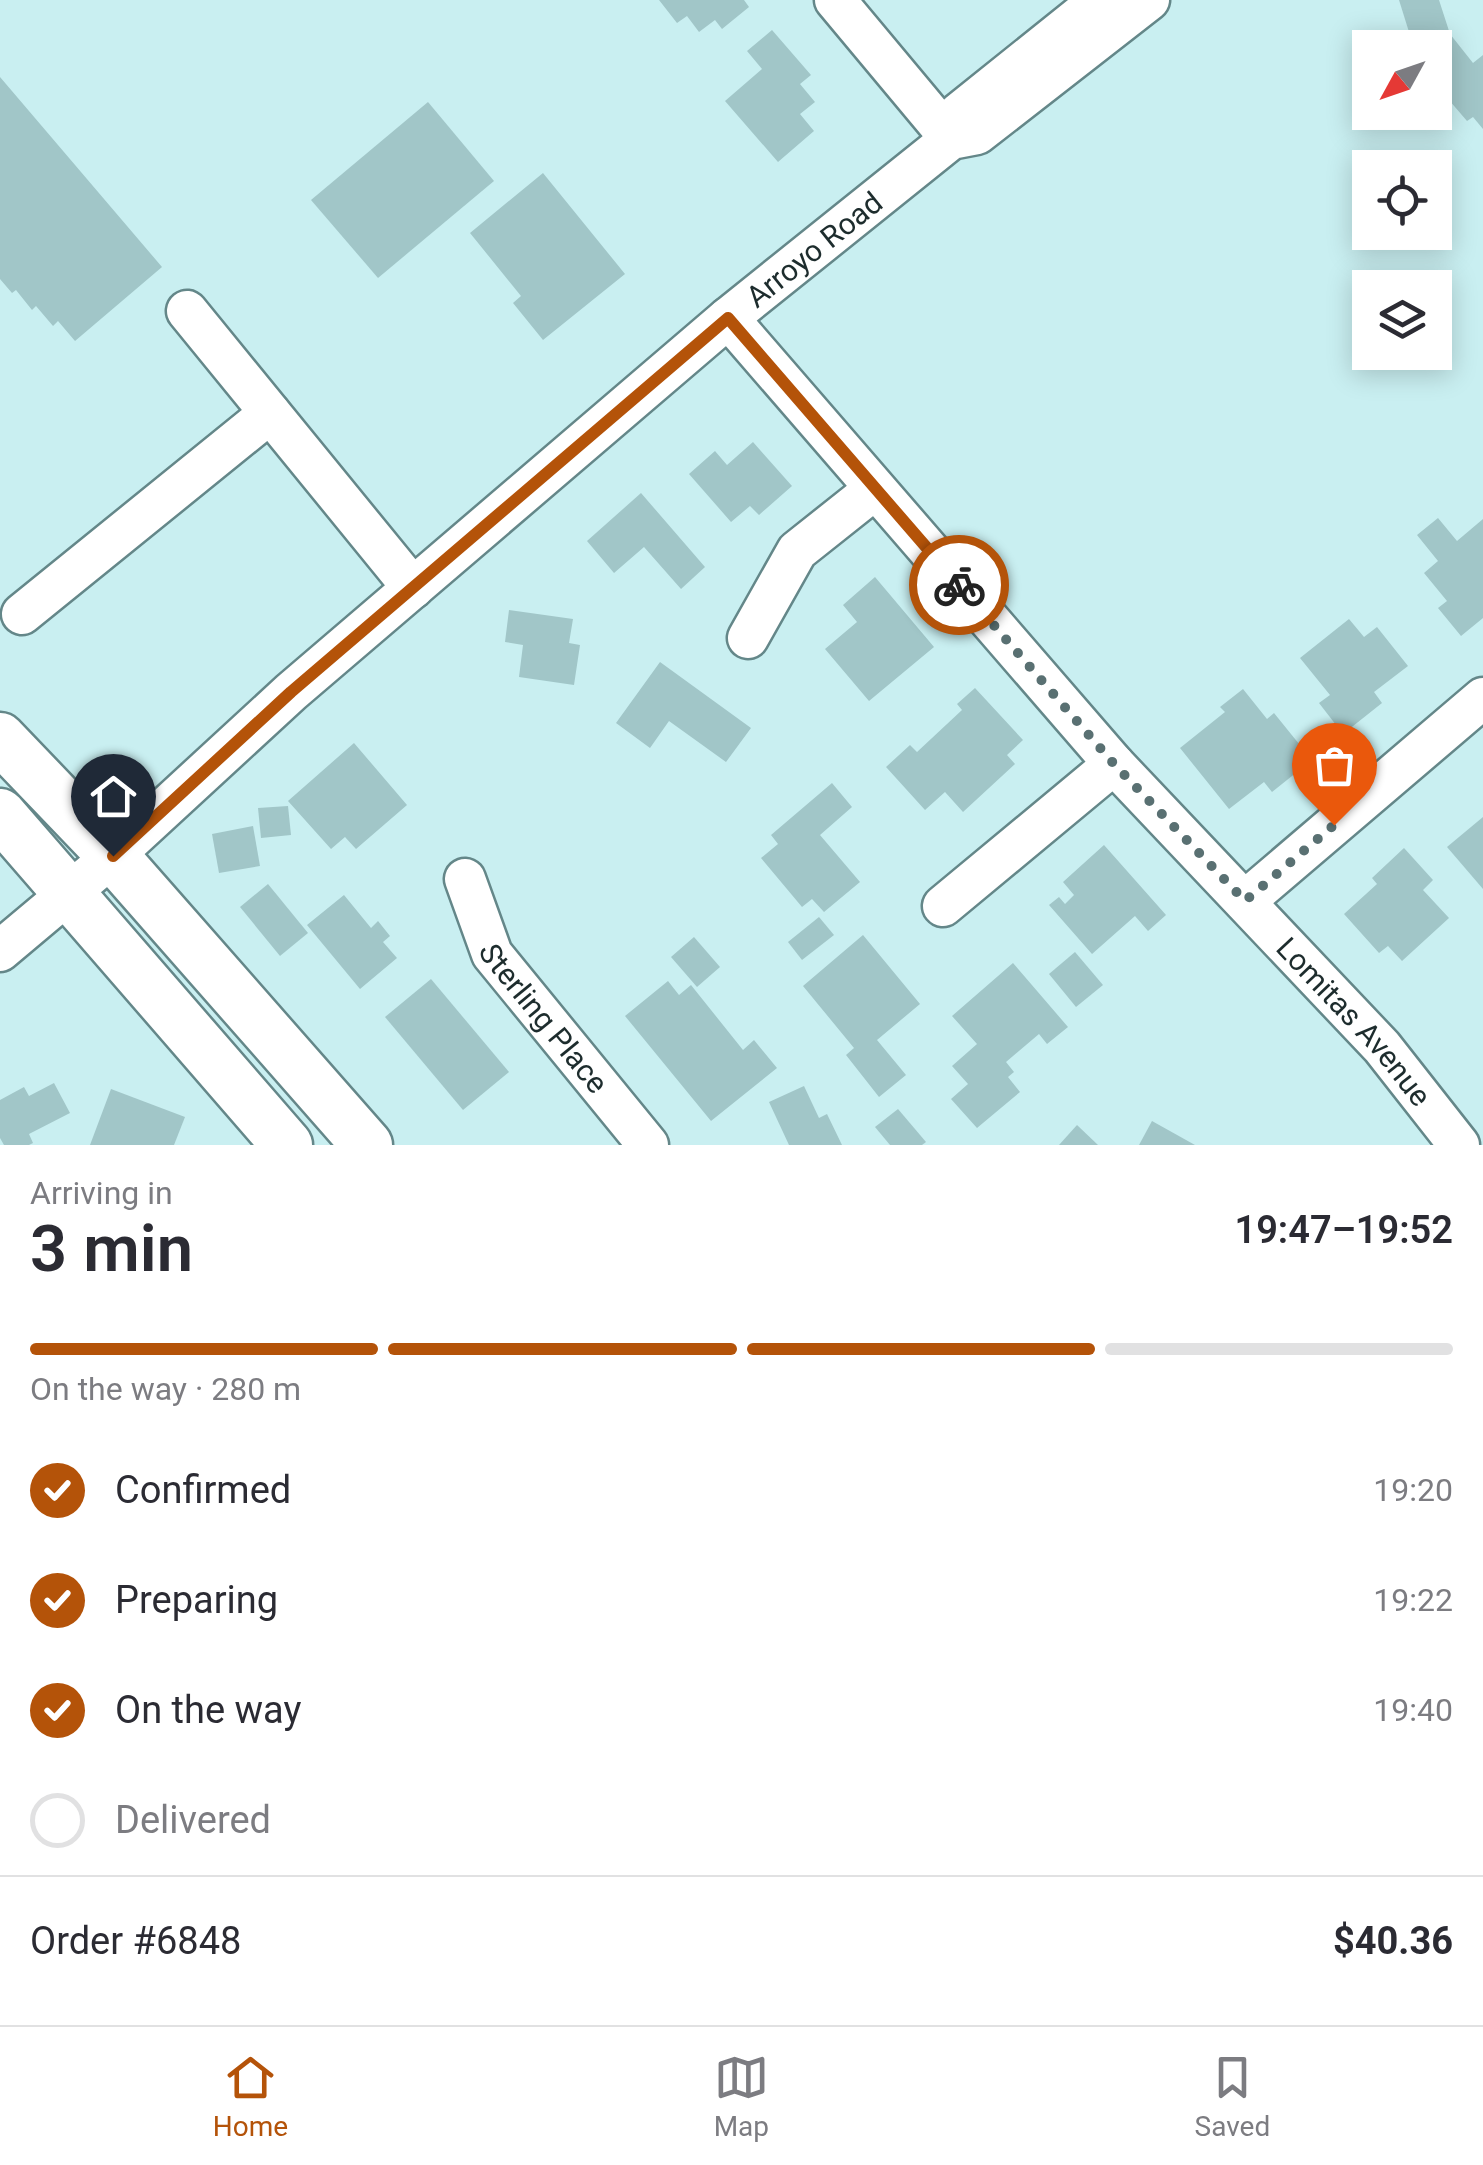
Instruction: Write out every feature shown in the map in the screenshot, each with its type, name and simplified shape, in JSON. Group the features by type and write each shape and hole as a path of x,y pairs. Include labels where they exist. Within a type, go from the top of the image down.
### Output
{"main road":[{"path":"0,738 113,856 367,1145"},
{"path":"0,814 287,1145"}],"street":[{"path":"835,0 951,139"},
{"name":"Arroyo Road","path":"951,139 959,113 1100,0"},
{"name":"Arroyo Road","path":"0,951 113,856 291,692 728,318 951,139 977,134 1149,0"},
{"path":"187,311 413,588"},
{"name":"Lomitas Avenue","path":"728,318 1114,764 1382,1047 1458,1145"},
{"path":"22,614 270,412"},
{"path":"748,638 797,551 875,488"},
{"path":"1245,901 1483,698"},
{"path":"943,906 1114,764"},
{"name":"Sterling Place","path":"465,879 492,954 648,1145"}],"building":[{"path":"659,0 744,0 749,7 722,29 715,20 699,32 687,16 677,23"},
{"path":"1399,0 1439,0 1449,30 1408,30"},
{"path":"772,30 811,75 800,84 815,102 800,114 814,131 778,162 725,101 762,69 747,51"},
{"path":"1452,37 1473,63 1483,55 1483,129 1473,117 1467,121 1452,104"},
{"path":"0,77 162,267 75,341 58,321 53,326 36,306 32,310 16,290 12,293 0,279"},
{"path":"428,102 494,181 378,278 311,200"},
{"path":"543,173 625,274 543,340 513,303 521,296 470,233"},
{"path":"753,442 792,486 759,515 750,506 731,522 689,474 715,451 727,465"},
{"path":"641,493 705,567 681,589 644,547 614,573 587,541"},
{"path":"1438,518 1457,541 1483,519 1483,618 1461,636 1438,608 1447,601 1424,573 1438,561 1417,535"},
{"path":"875,577 934,647 869,701 825,649 857,622 843,605"},
{"path":"509,610 573,619 569,643 580,645 574,685 519,677 523,645 505,642"},
{"path":"1349,619 1364,637 1377,627 1408,666 1374,692 1382,703 1343,734 1319,703 1330,695 1300,658"},
{"path":"660,662 751,728 726,762 669,721 650,748 616,723"},
{"path":"975,688 1023,740 1007,755 1015,764 963,812 945,792 925,810 886,767 910,745 917,752 962,710 957,704"},
{"path":"1243,689 1267,719 1274,713 1312,760 1272,792 1264,782 1229,809 1180,748 1225,712 1220,707"},
{"path":"354,743 407,805 356,849 345,837 331,849 288,801"},
{"path":"832,783 852,807 820,835 860,882 824,912 812,899 802,907 761,858 778,844 771,835"},
{"path":"288,806 291,835 261,838 258,808"},
{"path":"1483,817 1483,889 1447,847"},
{"path":"253,826 260,866 219,873 212,834"},
{"path":"1104,845 1166,915 1148,931 1135,916 1092,954 1049,905 1059,897 1065,904 1074,895 1063,882"},
{"path":"1404,848 1433,880 1423,890 1449,918 1402,961 1388,946 1379,953 1344,914 1377,884 1372,878"},
{"path":"268,884 308,933 280,956 240,907"},
{"path":"344,895 371,928 378,921 390,936 383,942 397,958 360,989 307,925"},
{"path":"819,917 834,935 802,960 788,942"},
{"path":"863,935 920,1004 877,1040 906,1075 879,1097 846,1055 854,1048 803,986"},
{"path":"694,937 720,967 697,987 671,957"},
{"path":"1075,952 1103,985 1076,1007 1049,974"},
{"path":"1013,963 1068,1027 1047,1044 1039,1034 1006,1062 1014,1072 1008,1077 1020,1092 977,1128 951,1099 968,1084 952,1066 977,1044 952,1016"},
{"path":"431,979 509,1072 463,1110 385,1017"},
{"path":"668,981 679,995 691,985 743,1050 754,1040 777,1068 711,1121 625,1016"},
{"path":"54,1083 70,1113 29,1134 33,1143 29,1145 4,1145 0,1138 0,1100 24,1087 29,1096"},
{"path":"804,1086 819,1118 827,1114 842,1145 789,1145 769,1102"},
{"path":"111,1089 185,1117 174,1145 90,1145"},
{"path":"898,1109 926,1142 890,1145 875,1127"},
{"path":"1152,1121 1195,1145 1139,1145"},
{"path":"1077,1125 1098,1145 1059,1145"}],"way so far":[{"path":"959,585 1114,764 1245,901 1334,825"}],"route":[{"path":"113,856 291,692 728,318 959,585"}]}
